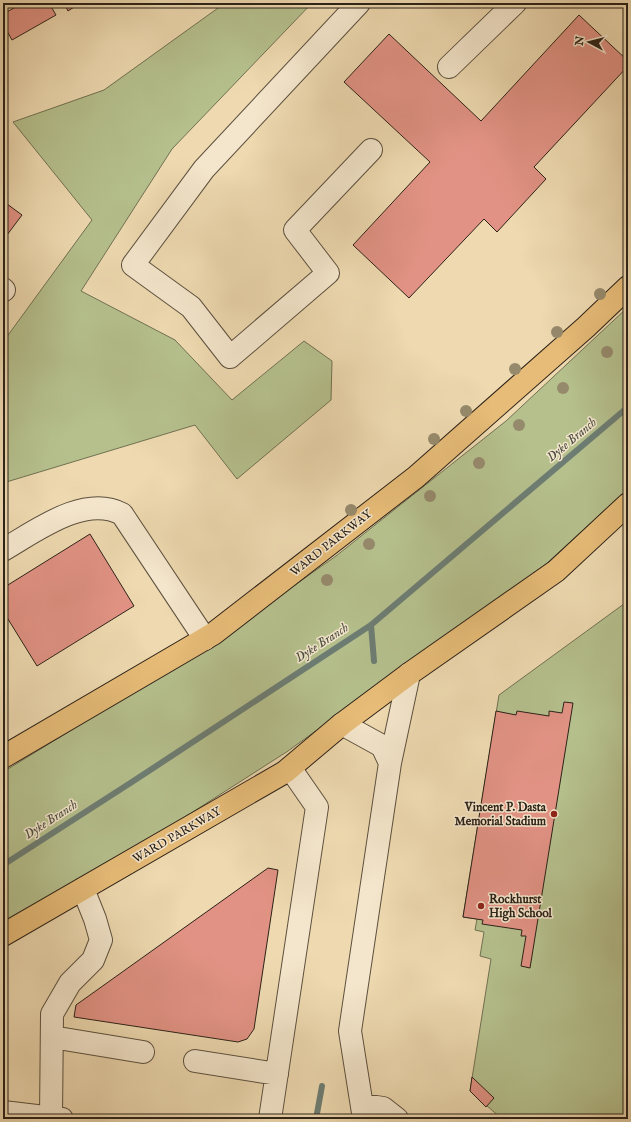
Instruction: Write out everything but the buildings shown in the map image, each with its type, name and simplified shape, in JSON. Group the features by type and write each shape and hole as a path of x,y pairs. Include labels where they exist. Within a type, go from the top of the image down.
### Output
{"main road":[{"name":"WARD PARKWAY","path":"3,757 204,639 416,477 628,288"},
{"name":"WARD PARKWAY","path":"3,935 290,768 342,724 409,674 556,572 628,504"}],"lane":[{"path":"359,3 204,169 133,265 191,307 230,357 328,273 295,230 371,150"},
{"path":"449,67 515,3"},
{"path":"3,550 62,516 101,507 112,509 122,514 204,639"},
{"path":"397,1119 383,1108 363,1112 350,1031 390,763 409,674"},
{"path":"342,724 382,746 390,763"},
{"path":"270,1119 317,807 290,768"},
{"path":"3,1112 55,1118 52,1014 70,983 93,960 101,940 95,919 83,889"},
{"path":"52,1037 143,1052"},
{"path":"195,1060 277,1074"}],"green space":[{"path":"225,3 312,3 172,149 81,291 175,340 232,400 304,341 332,361 331,400 237,479 195,425 3,483 3,342 92,220 13,122 104,90"},
{"path":"628,307 628,489 546,564 288,751 160,833 3,923 3,772 135,691 235,627 336,556 506,421"},
{"name":"Vincent P. Dasta Memorial Stadium","path":"628,601 628,1119 502,1119 470,1091 491,959 480,956 484,932 475,930 477,919 463,917 499,695"}],"waterway":[{"name":"Dyke Branch","path":"3,865 371,625 628,407"},
{"path":"371,625 374,661"},
{"path":"316,1119 322,1086"}],"place":[{"name":"Vincent P. Dasta Memorial Stadium","path":"554,814"},
{"name":"Rockhurst High School","path":"481,906"}]}
